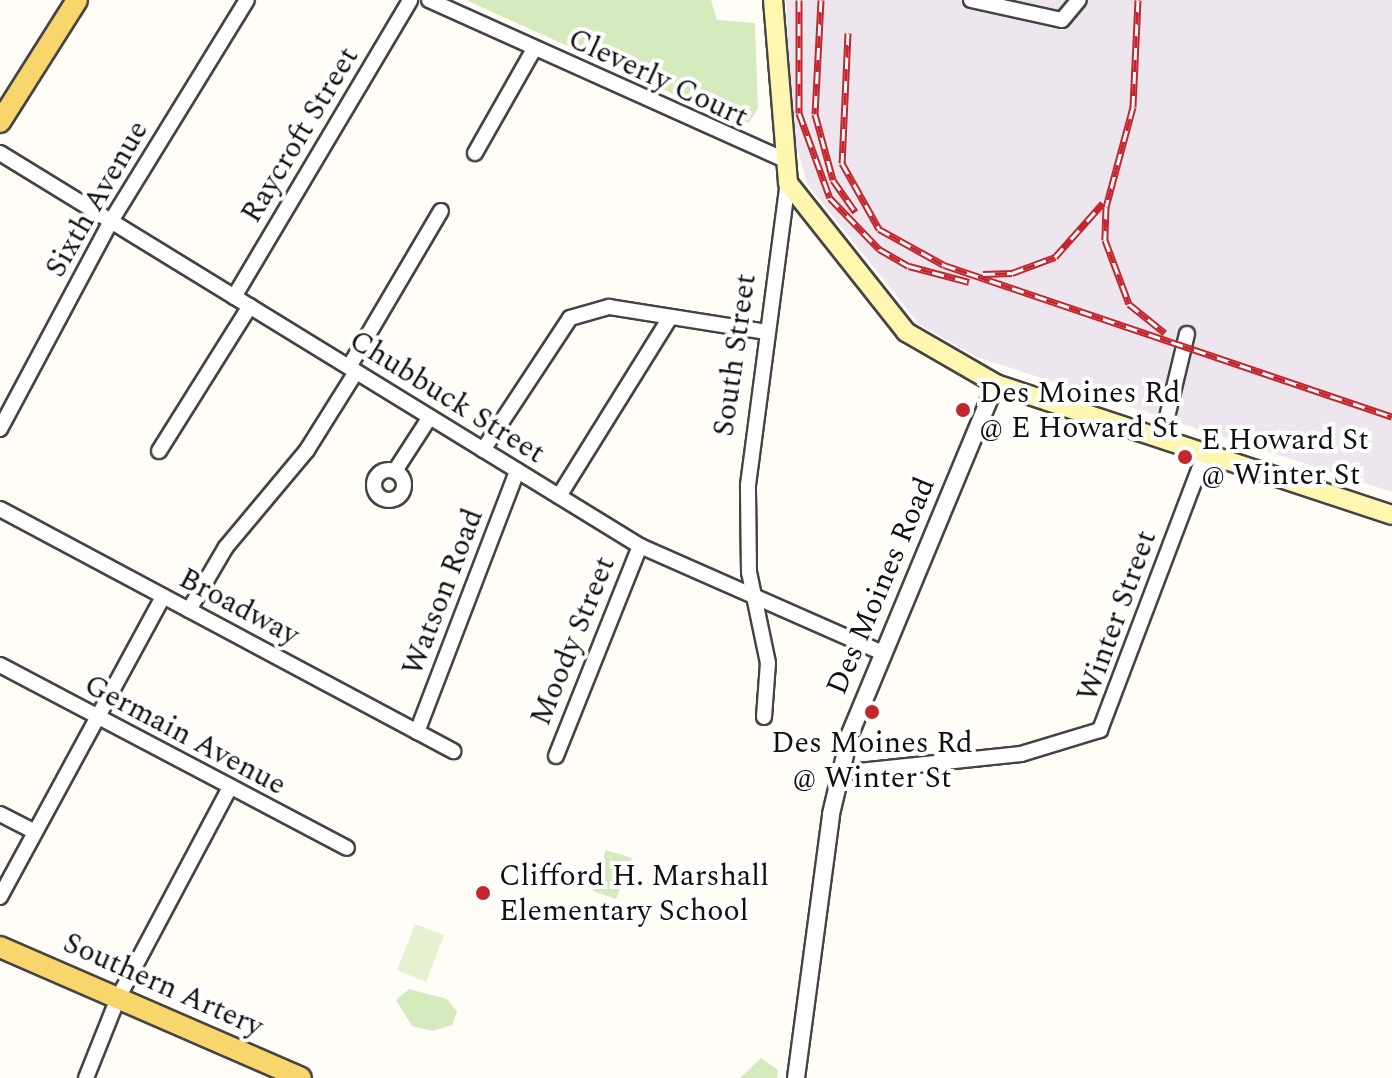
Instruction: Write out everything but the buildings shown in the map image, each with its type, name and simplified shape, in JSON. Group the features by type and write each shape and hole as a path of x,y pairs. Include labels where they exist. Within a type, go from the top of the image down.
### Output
{"main road":[{"path":"0,122 77,0"},
{"name":"South Street","path":"773,0 781,158 788,183"},
{"path":"788,183 906,332 996,384 1392,515"},
{"name":"Southern Artery","path":"0,947 301,1078"}],"street":[{"name":"Sixth Avenue","path":"0,429 111,221 247,0"},
{"name":"Raycroft Street","path":"234,297 410,0"},
{"name":"Cleverly Court","path":"429,0 781,158"},
{"path":"971,0 1062,20 1079,0"},
{"path":"475,153 534,49"},
{"name":"Chubbuck Street","path":"0,153 640,546 883,653"},
{"name":"South Street","path":"764,717 768,663 754,596 748,485 788,183"},
{"path":"189,610 226,547 307,450 441,211"},
{"path":"159,451 250,306"},
{"path":"483,450 570,318 609,307 766,332"},
{"path":"559,496 670,318"},
{"path":"1162,438 1186,341"},
{"name":"Des Moines Road","path":"796,1078 831,814 840,773 883,653 996,384"},
{"path":"395,471 430,417"},
{"name":"Winter Street","path":"840,773 1021,754 1100,730 1206,451"},
{"name":"Watson Road","path":"417,732 517,471"},
{"name":"Broadway","path":"0,509 453,751"},
{"name":"Moody Street","path":"556,756 640,546"},
{"path":"0,897 101,719 163,597"},
{"name":"Germain Avenue","path":"0,665 347,848"},
{"path":"86,1078 118,998 230,787"},
{"path":"0,814 35,832"}],"shaded area":[{"path":"786,0 1392,0 1392,492 977,357 920,325 807,184 792,129"}],"green space":[{"path":"466,0 711,0 717,20 755,23 758,108 749,123 733,121"},
{"path":"606,850 632,858 616,899 593,891"},
{"path":"415,924 444,935 426,982 397,970"},
{"path":"409,989 447,999 457,1012 452,1025 432,1031 412,1026 396,1000"},
{"path":"761,1058 778,1070 777,1078 740,1078"}],"railway":[{"path":"799,0 799,113 830,198 879,249 909,266 969,282"},
{"path":"821,0 815,114 833,180 855,212"},
{"path":"1138,0 1133,107 1106,207 1105,240 1129,304 1165,333"},
{"path":"848,33 842,163 879,229 944,265 1392,417"},
{"path":"983,274 1012,273 1055,257 1103,203"}],"place":[{"name":"Des Moines Rd @ E Howard St","path":"963,410"},
{"name":"E Howard St @ Winter St","path":"1185,457"},
{"name":"Des Moines Rd @ Winter St","path":"872,712"},
{"name":"Clifford H. Marshall Elementary School","path":"483,893"}]}
